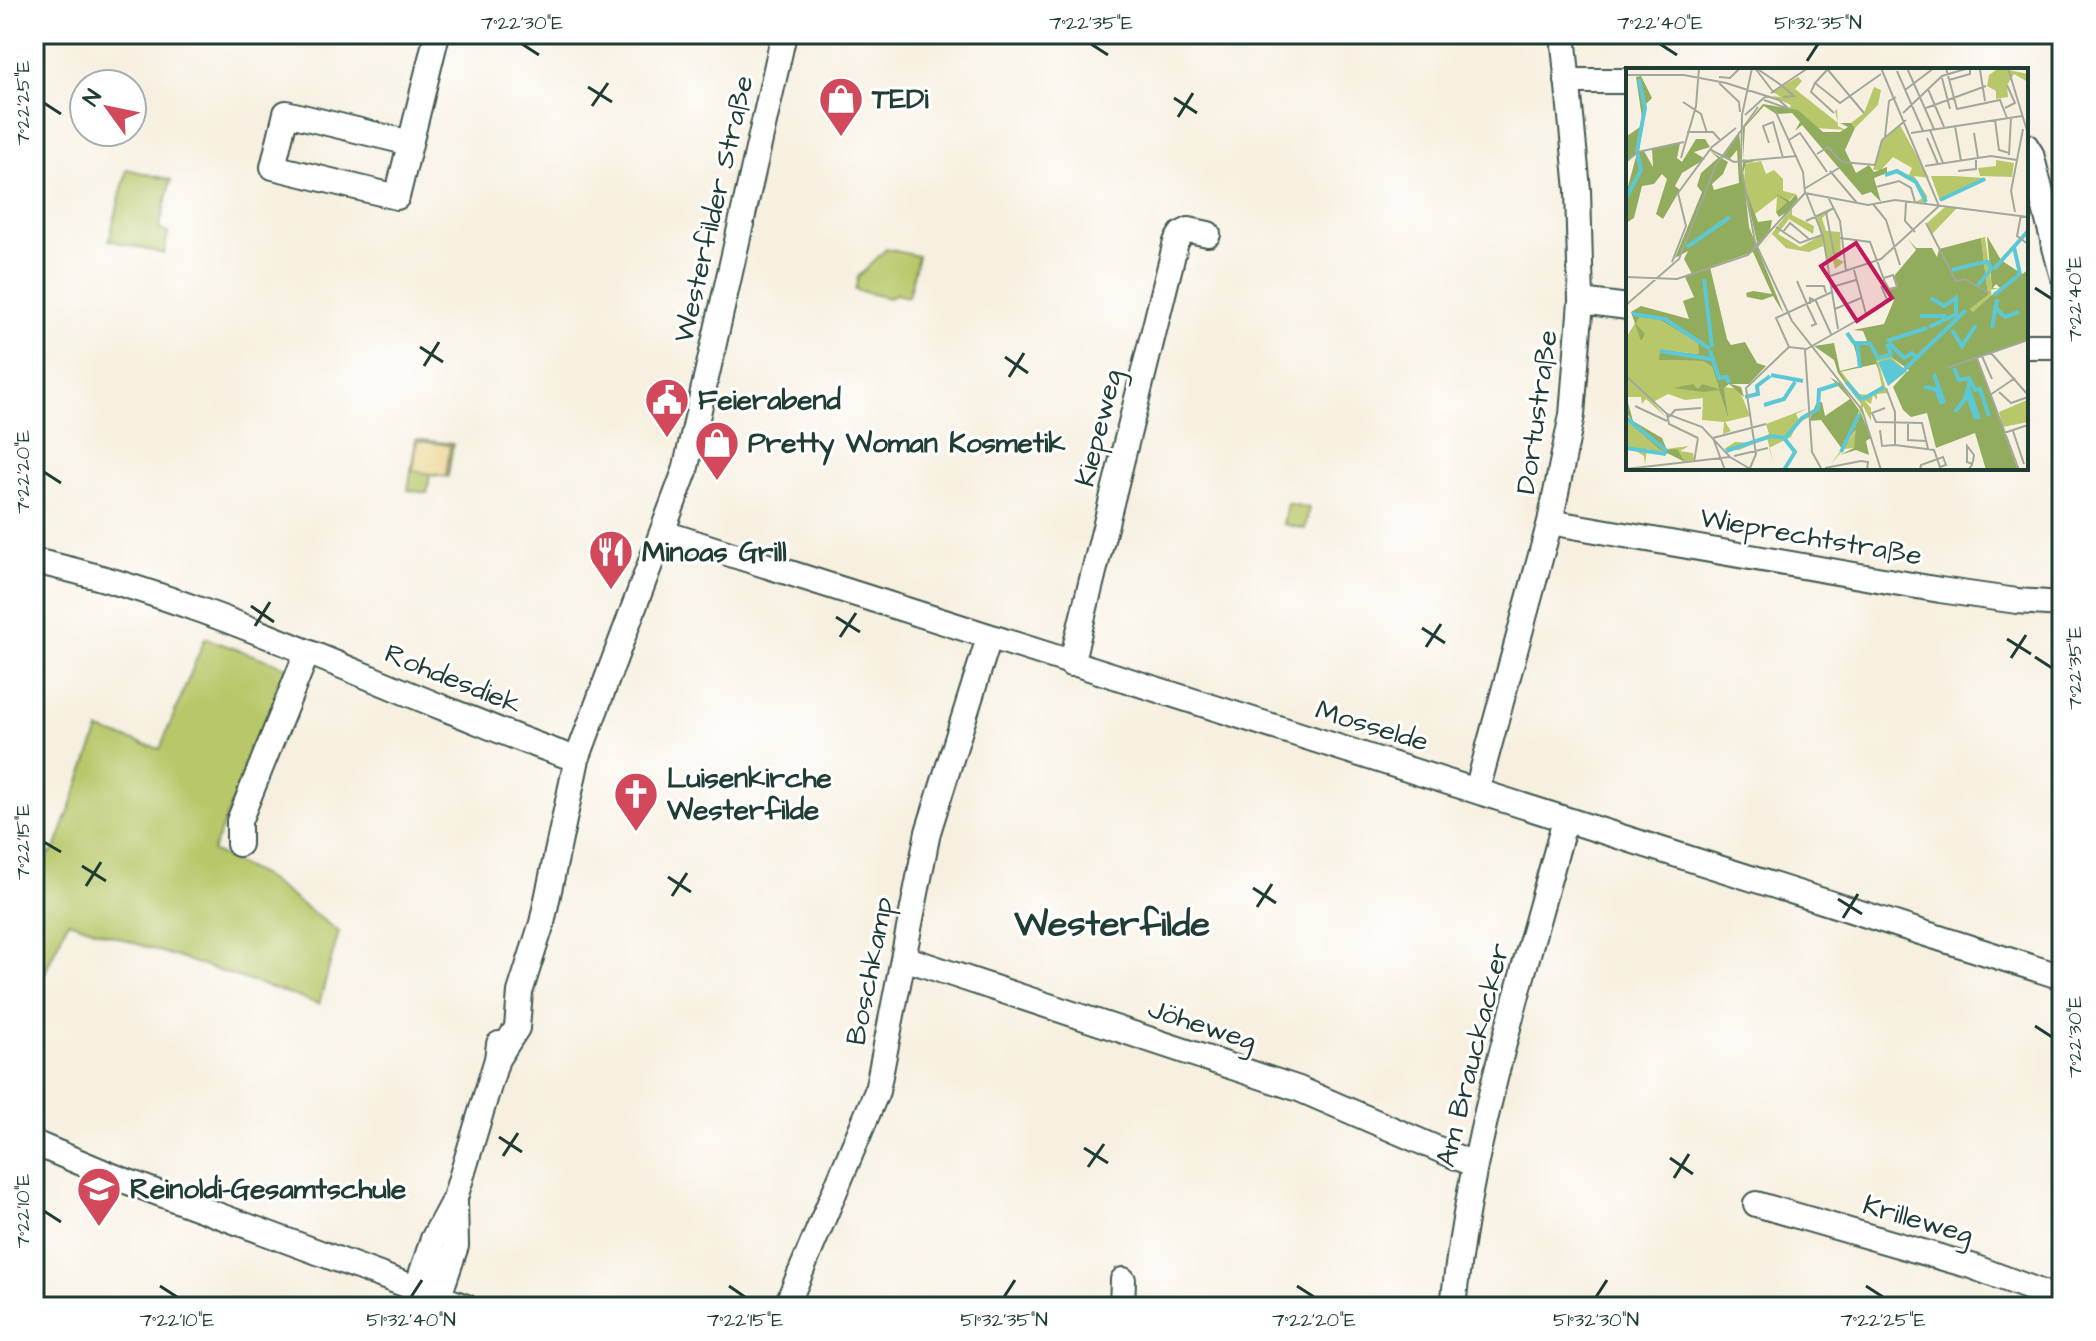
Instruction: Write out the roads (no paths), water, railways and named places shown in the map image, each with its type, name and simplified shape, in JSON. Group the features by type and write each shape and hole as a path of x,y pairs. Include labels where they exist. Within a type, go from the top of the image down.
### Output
{"street":[{"path":"410,143 286,113 273,167 397,197 437,34"},
{"name":"Westerfilder Straße","path":"428,1291 433,1239 455,1198 497,1059 500,1022 520,992 542,923 577,759 685,471 784,34"},
{"name":"Dortustraße","path":"1477,790 1550,522 1572,415 1581,301 1578,190 1563,34"},
{"path":"1567,81 1626,81"},
{"path":"2028,149 2062,274"},
{"name":"Kiepeweg","path":"1071,664 1176,242 1181,234 1189,230 1208,234"},
{"path":"1581,301 1626,307"},
{"path":"2028,346 2062,346"},
{"name":"Wieprechtstraße","path":"1550,522 1940,590 2062,604"},
{"name":"Mosselde","path":"664,533 2062,977"},
{"name":"Rohdesdiek","path":"34,561 141,588 577,759"},
{"name":"Boschkamp","path":"786,1307 877,1091 928,832 989,638"},
{"path":"239,844 239,821 307,653"},
{"name":"Am Brauckacker","path":"1453,1307 1475,1165 1565,820"},
{"name":"Jöheweg","path":"904,958 1299,1089 1475,1165"},
{"path":"34,1143 115,1177 466,1307"},
{"name":"Krilleweg","path":"1756,1204 1971,1266 2062,1300"},
{"path":"1122,1307 1123,1280"}],"place":[{"name":"TEDi","path":"841,138"},
{"name":"Feierabend","path":"667,439"},
{"name":"Pretty Woman Kosmetik","path":"717,482"},
{"name":"Minoas Grill","path":"611,591"},
{"name":"Luisenkirche Westerfilde","path":"636,833"},
{"name":"Reinoldi-Gesamtschule","path":"99,1228"}],"district":[{"name":"Westerfilde","path":"1112,924"}]}
